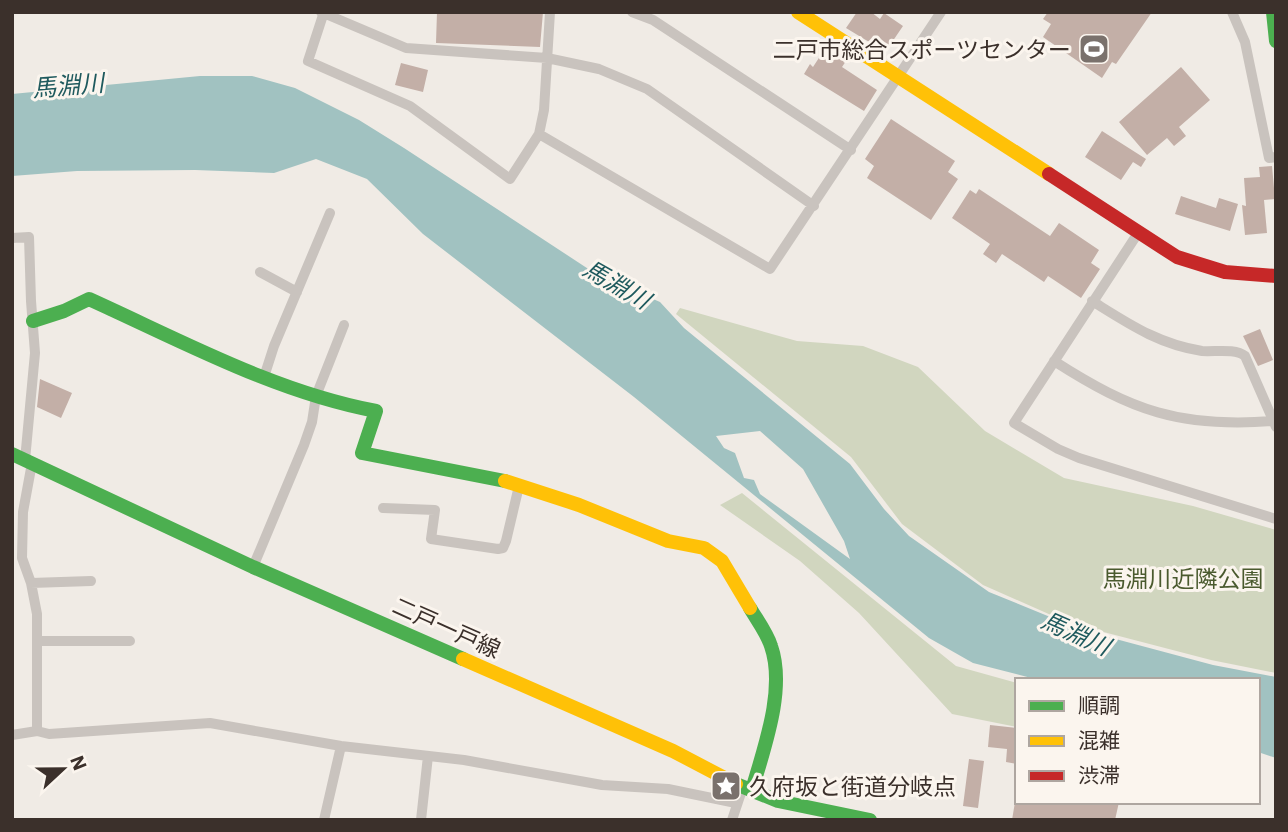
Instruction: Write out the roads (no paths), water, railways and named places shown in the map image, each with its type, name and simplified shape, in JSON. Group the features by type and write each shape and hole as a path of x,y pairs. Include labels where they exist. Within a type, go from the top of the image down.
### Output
{"street":[{"path":"550,12 547,58 544,110 539,134 510,179 410,106 308,61 323,13 406,48 547,58 600,69 646,89 814,206"},
{"path":"632,12 653,20 851,150"},
{"path":"798,12 1177,257 1218,273 1276,276"},
{"path":"539,134 770,269 941,12"},
{"path":"1232,12 1245,42 1269,158 1276,157"},
{"path":"1273,12 1276,41"},
{"path":"264,377 330,213"},
{"path":"1138,233 1014,423 1079,458 1276,519"},
{"path":"12,238 29,237 35,353 23,459 22,558 31,583 37,614 37,731"},
{"path":"260,272 297,292"},
{"path":"33,321 89,299 264,377 344,405 376,411 362,453 519,486 579,505 668,541 704,548 722,561 771,644 777,670 770,725 748,789 736,803 732,820"},
{"path":"1054,361 1096,388 1126,403 1165,415 1200,422 1274,424 1241,352 1209,352 1161,341 1092,301"},
{"path":"253,567 304,445 312,422 316,396 344,325"},
{"name":"二戸一戸線","path":"23,459 253,567 673,751 748,789 778,801 870,820"},
{"path":"383,508 435,510 432,539 498,549 503,548 506,541 519,486"},
{"path":"31,583 92,582"},
{"path":"37,641 130,641"},
{"path":"12,735 37,731 49,734 211,723 341,746 464,760 602,785 668,789 736,803"},
{"path":"324,820 341,746"},
{"path":"421,820 428,756"}],"water":[{"name":"馬淵川","path":"200,76 252,76 295,88 359,120 596,274 660,302 684,328 850,464 884,509 909,536 989,592 1082,630 1213,665 1276,677 1276,758 1260,753 1260,678 1031,678 973,663 929,638 634,397 423,234 367,179 316,159 274,173 195,170 77,171 12,176 12,94","holes":["760,431 803,469 844,541 850,559 760,494 754,480 744,478 735,453 724,448 716,436"]}],"place":[{"name":"二戸市総合スポーツセンター","path":"1094,49"},
{"name":"久府坂と街道分岐点","path":"726,786"}],"park label":[{"name":"馬淵川近隣公園","path":"1183,578"}]}
